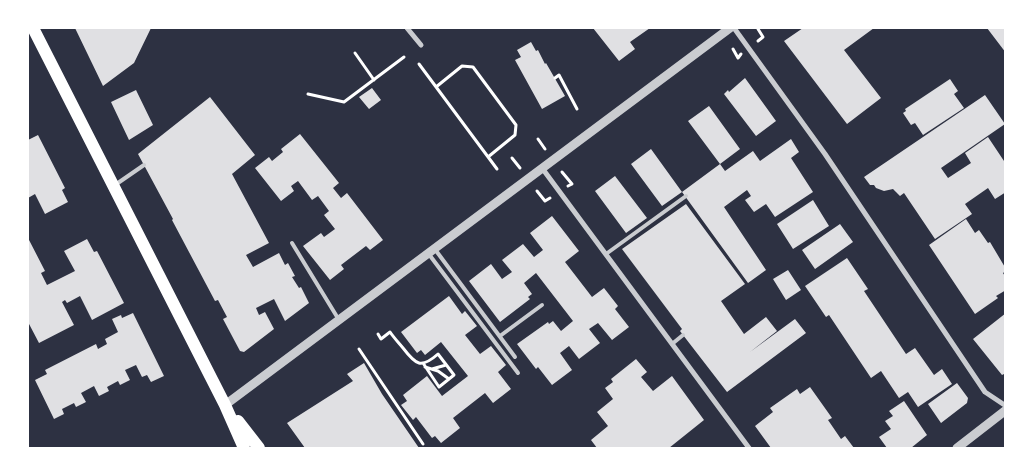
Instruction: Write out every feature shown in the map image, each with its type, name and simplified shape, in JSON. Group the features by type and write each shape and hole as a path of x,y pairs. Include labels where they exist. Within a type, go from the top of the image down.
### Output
{"main road":[{"path":"33,28 225,405 244,448"},
{"path":"225,405 259,448"}],"street":[{"path":"407,28 421,45"},
{"path":"225,405 730,28"},
{"path":"734,28 825,154 985,392 1006,406"},
{"path":"542,167 749,448"},
{"path":"957,448 1006,410"}],"lane":[{"path":"114,186 144,166"},
{"path":"606,254 686,196"},
{"path":"292,243 339,320"},
{"path":"431,250 515,357"},
{"path":"431,250 518,373"},
{"path":"500,336 542,305"},
{"path":"672,344 683,335"}],"path":[{"path":"758,29 763,37 758,40"},
{"path":"732,49 738,58 741,54"},
{"path":"355,53 374,80"},
{"path":"308,94 344,102 404,57"},
{"path":"419,64 498,169"},
{"path":"436,87 462,66 473,67 500,103 516,125 515,136 488,157"},
{"path":"555,78 559,76 578,109"},
{"path":"538,139 545,149"},
{"path":"512,158 520,168"},
{"path":"562,172 572,184 568,186"},
{"path":"537,191 545,201 550,198"},
{"path":"378,334 381,339 390,332 413,361 449,379"},
{"path":"359,349 423,444"},
{"path":"438,354 454,375 439,387 424,365 438,354"},
{"path":"432,369 446,365"}],"building":[{"path":"75,28 151,28 134,63 103,86"},
{"path":"593,28 650,28 630,42 635,49 619,61"},
{"path":"803,28 874,28 844,50 881,98 847,124 784,41"},
{"path":"987,28 1006,28 1006,53"},
{"path":"531,42 536,51 538,50 565,96 542,109 515,60 521,57 517,50"},
{"path":"745,78 776,121 756,136 724,94"},
{"path":"950,79 958,91 954,94 964,108 923,135 915,123 911,125 903,113 906,111 905,109"},
{"path":"372,88 381,100 369,109 359,97"},
{"path":"136,90 153,125 129,140 111,102"},
{"path":"985,95 1005,124 941,168 948,178 971,163 965,153 988,137 1006,164 1006,192 995,199 988,188 965,204 972,214 935,239 904,193 900,196 893,189 884,191 876,188 874,185 870,185 864,177"},
{"path":"210,97 255,155 232,174 269,243 246,255 253,267 279,253 285,265 288,263 295,276 292,277 299,288 301,287 309,303 285,321 274,299 256,308 259,315 265,312 274,329 244,352 240,351 223,319 227,317 218,300 215,301 138,154"},
{"path":"709,106 740,149 720,164 688,121"},
{"path":"300,134 339,183 333,188 341,198 347,193 383,240 370,250 366,246 341,265 344,269 330,280 303,246 321,233 324,237 335,229 324,215 329,211 318,196 312,200 298,181 291,186 294,191 281,201 255,168 269,157 272,161 283,152 281,149"},
{"path":"38,135 65,188 62,190 68,202 45,214 35,194 28,198 28,140"},
{"path":"791,139 799,152 791,158 813,192 775,217 766,204 754,212 745,200 751,196 747,190 724,207 766,270 748,283 682,192 720,164 725,171 753,151 760,161"},
{"path":"651,149 682,192 662,206 631,164"},
{"path":"615,176 647,218 626,233 595,191"},
{"path":"813,200 829,226 793,249 777,224"},
{"path":"686,204 745,284 721,301 744,334 766,317 777,331 750,352 795,319 806,333 727,392 680,331 682,329 622,249"},
{"path":"552,216 579,251 565,262 592,297 604,288 618,306 615,309 629,327 612,340 598,323 589,329 600,343 579,359 569,346 560,353 572,370 552,385 538,367 536,369 517,344 548,322 549,324 553,321 561,331 573,321 536,273 524,283 532,294 528,297 530,299 500,322 469,281 491,264 502,279 512,272 502,260 523,244 534,257 543,250 530,233"},
{"path":"966,219 975,233 979,230 988,243 990,242 1006,269 1003,273 1006,278 1006,290 975,314 929,245"},
{"path":"840,224 853,242 815,269 802,250"},
{"path":"28,238 45,271 41,273 47,285 75,271 64,251 87,239 94,252 97,251 124,303 92,320 80,296 67,303 65,300 62,302 74,325 39,343 28,322"},
{"path":"847,258 868,289 864,291 906,354 915,348 934,375 942,369 952,384 918,407 908,392 899,398 881,371 871,378 829,315 826,317 805,286"},
{"path":"788,270 801,290 786,300 773,279"},
{"path":"449,296 462,314 465,311 477,326 465,335 480,354 491,346 506,365 498,372 511,389 493,403 485,393 453,418 460,428 441,443 435,436 432,438 416,417 413,420 401,405 407,401 403,395 427,376 442,396 468,376 441,342 425,355 421,350 417,353 401,332"},
{"path":"133,313 164,376 151,382 147,375 142,377 136,365 125,370 130,380 120,385 118,381 107,387 109,391 99,396 94,386 81,393 86,402 76,407 74,403 62,409 64,414 54,419 35,380 47,374 45,370 96,344 98,349 107,344 105,339 118,332 112,319 121,315 122,318"},
{"path":"1006,313 1006,373 1002,375 973,339"},
{"path":"636,359 647,372 641,377 653,391 672,376 704,420 669,448 597,448 591,440 608,426 597,412 613,399 605,388 613,382 611,379"},
{"path":"364,363 382,394 419,448 305,448 287,423 353,381 347,374"},
{"path":"957,383 968,398 967,403 941,423 928,404"},
{"path":"810,387 832,418 828,420 841,439 845,436 854,448 771,448 755,426 773,412 770,408 797,389 800,394"},
{"path":"904,401 927,435 911,448 887,448 879,437 891,429 885,421 893,416 889,411"}]}
